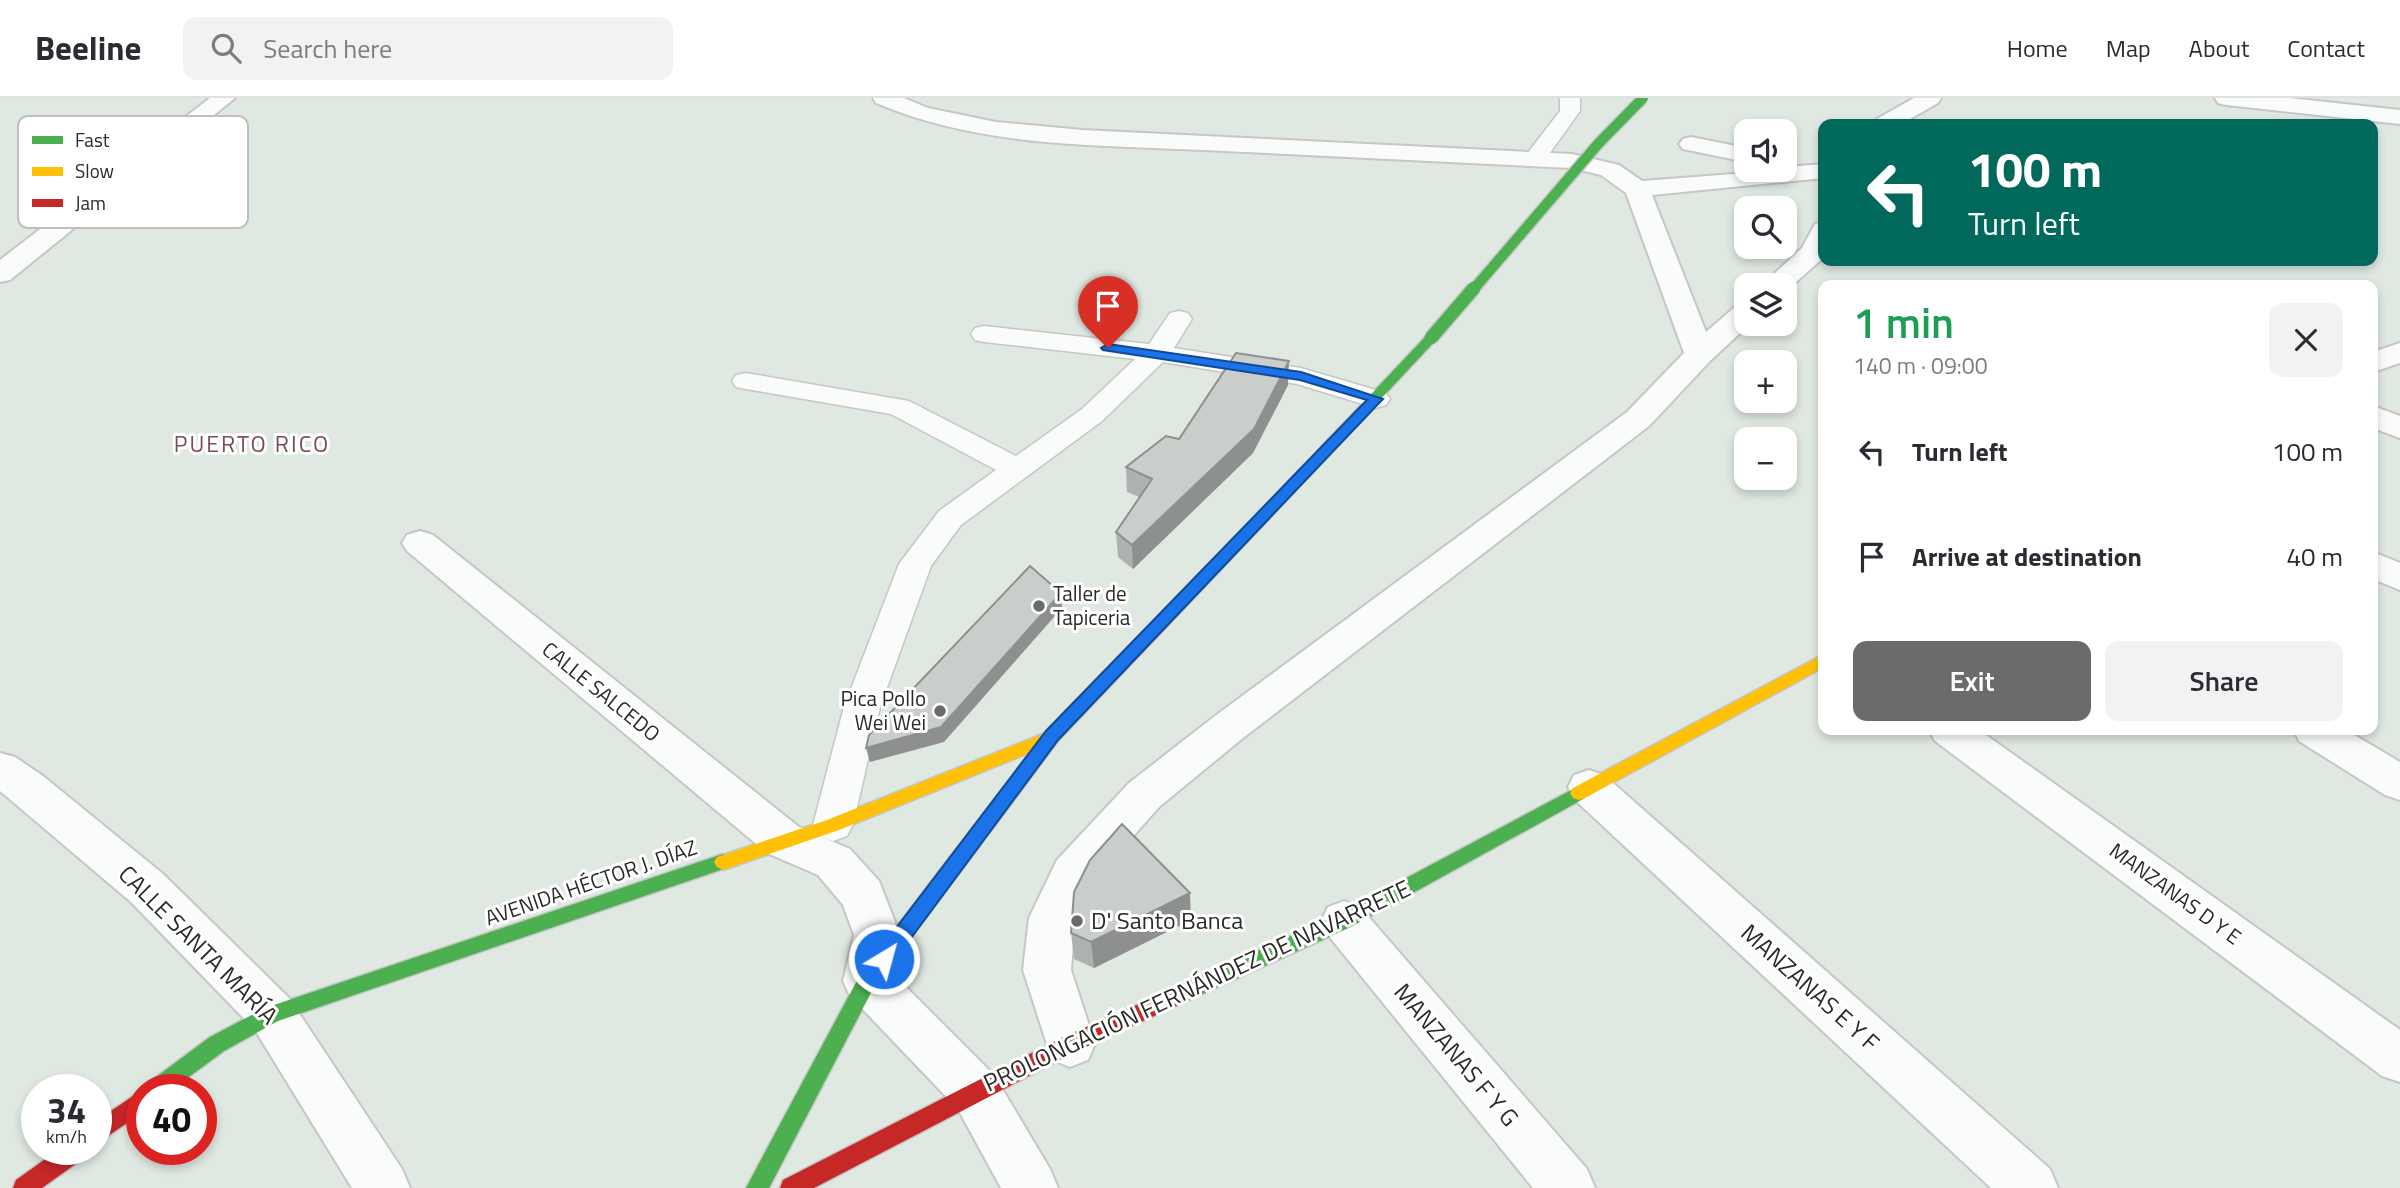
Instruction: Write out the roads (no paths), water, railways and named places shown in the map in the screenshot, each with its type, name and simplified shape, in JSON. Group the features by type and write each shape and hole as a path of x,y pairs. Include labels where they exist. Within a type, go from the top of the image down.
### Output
{"street":[{"path":"201,116 224,98"},
{"path":"884,98 922,114 996,130 1082,137 1572,161 1610,170 1637,189 1700,354"},
{"path":"757,1188 867,981 1052,736 1376,399 1598,144 1643,98"},
{"path":"1894,119 1930,98"},
{"path":"2227,98 2400,117"},
{"path":"1691,144 1734,153"},
{"path":"1797,166 1818,170"},
{"path":"1637,189 1818,171"},
{"path":"0,274 59,228"},
{"path":"1789,273 1813,252 1818,242"},
{"path":"1070,1044 1046,970 1052,918 1073,873 1105,837 1144,795 1229,727 1638,419 1700,354 1734,323"},
{"path":"2378,361 2400,352"},
{"path":"2378,418 2400,428"},
{"name":"CALLE SALCEDO","path":"420,543 783,841 834,862 863,895 877,935 867,981"},
{"path":"2378,567 2400,578"},
{"name":"PROLONGACIÓN FERNÁNDEZ DE NAVARRETE","path":"791,1188 1070,1044 1344,921 1818,663"},
{"name":"MANZANAS D Y E","path":"1957,735 2400,1059"},
{"path":"2322,735 2400,783"},
{"name":"AVENIDA HÉCTOR J. DÍAZ","path":"177,1074 217,1044 272,1014 833,825 1052,736"},
{"name":"CALLE SANTA MARÍA","path":"9,787 147,888 272,1014 383,1188"},
{"name":"MANZANAS E Y F","path":"1589,787 2031,1188"},
{"name":"MANZANAS F Y G","path":"1344,921 1568,1188"},
{"path":"867,981 976,1092 1031,1188"},
{"path":"24,1188 55,1165"}],"lane":[{"path":"1534,159 1570,111 1570,98"},
{"path":"833,825 862,707 915,564 950,518 1092,415 1157,353 1179,319"},
{"path":"984,334 1157,353 1301,376 1376,399"},
{"path":"746,381 899,407 1016,468"}],"place":[{"name":"Taller de Tapiceria","path":"1039,606"},
{"name":"Pica Pollo Wei Wei","path":"940,711"},
{"name":"D' Santo Banca","path":"1077,921"}],"district":[{"name":"PUERTO RICO","path":"252,444"}]}
